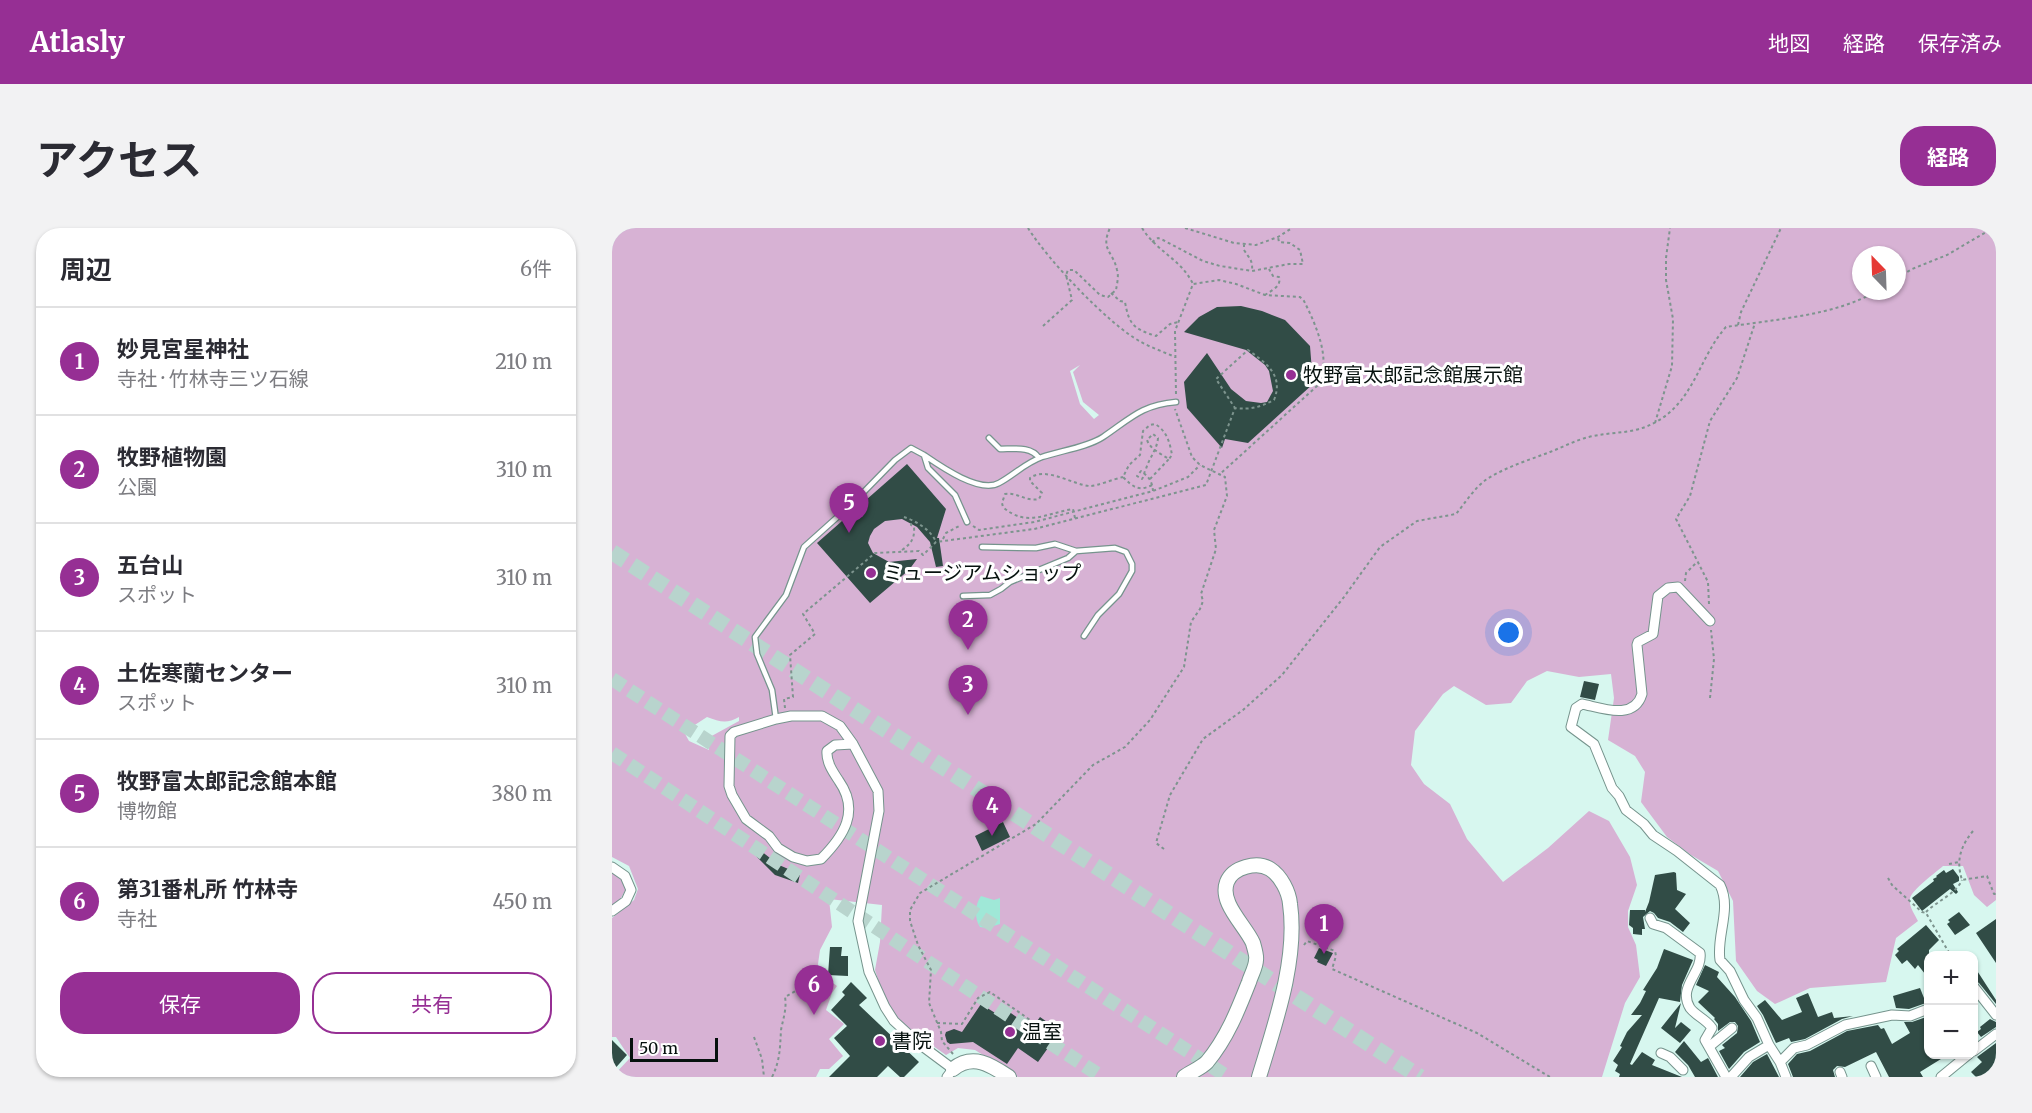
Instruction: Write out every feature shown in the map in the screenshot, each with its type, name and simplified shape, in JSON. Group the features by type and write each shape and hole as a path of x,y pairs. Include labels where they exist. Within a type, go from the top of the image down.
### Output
{"main road":[{"path":"1184,1077 1205,1064 1233,1022 1257,960 1253,942 1227,897 1226,883 1233,872 1246,866 1261,866 1271,870 1281,882 1289,895 1292,916 1288,967 1275,1026 1259,1077"},
{"path":"953,1070 970,1061 981,1061 1010,1077"}],"street":[{"path":"1710,621 1678,587 1668,588 1658,596 1653,634 1638,642 1637,645 1642,694 1640,699 1631,709 1621,712 1579,705 1571,727 1594,744 1612,788 1620,796 1626,810 1644,824 1653,835 1677,850 1720,885 1723,891 1724,912 1719,956 1757,1018 1768,1046 1780,1062 1786,1077"},
{"path":"854,744 835,745 827,751 828,760 844,788 850,805 846,825 840,837 821,859 807,861 793,857 778,848 769,836 746,819 729,786 730,736 734,732 786,717 822,716 840,726 854,744 878,791 879,811 858,921 869,972 894,1021 953,1070"},
{"path":"612,867 625,876 631,890 626,901 612,911"},
{"path":"1650,918 1653,924 1666,928 1700,953 1700,959 1686,990 1690,1008 1712,1028 1705,1038 1726,1077"},
{"path":"1978,992 1996,1015"},
{"path":"1780,1062 1794,1047 1807,1045 1845,1025 1892,1015 1910,1016 1924,1011"},
{"path":"1710,1046 1732,1028"},
{"path":"1978,1048 1996,1034"},
{"path":"1731,1077 1749,1057 1768,1046"},
{"path":"1661,1053 1670,1057 1683,1075"},
{"path":"1947,1075 1964,1059"},
{"path":"1871,1066 1876,1077"}],"lane":[{"path":"776,719 772,690 758,654 755,637 786,595 804,547 853,503 895,460 911,448 962,478 976,484 991,486 1039,458 1094,442 1145,408 1161,403 1176,402"},
{"path":"989,438 1000,449 1027,449 1039,458"},
{"path":"924,455 928,468 955,495 967,522"},
{"path":"982,547 1036,548 1055,544 1077,551 1115,548 1126,552 1132,564 1132,571 1119,594 1098,615 1084,636"},
{"path":"963,596 990,595 1010,582 1068,558 1077,551"}],"path":[{"path":"1028,228 1066,275 1103,313 1140,341 1175,357"},
{"path":"1043,326 1072,300 1066,275 1068,270 1074,270 1100,295 1108,297 1116,290 1117,269 1106,248 1105,240 1110,228"},
{"path":"1142,228 1160,250 1176,259 1193,284"},
{"path":"1185,228 1234,243 1256,245 1278,237 1292,228"},
{"path":"1655,423 1665,396 1672,366 1673,319 1666,280 1670,228"},
{"path":"1738,325 1741,312 1781,228"},
{"path":"1906,272 1947,255 1993,228"},
{"path":"1152,242 1158,238 1203,261 1220,266 1252,270 1303,264 1300,250 1290,243 1279,242 1278,237"},
{"path":"1244,243 1244,250 1250,256 1253,264 1252,270"},
{"path":"1265,295 1280,284 1279,277 1273,276 1269,268"},
{"path":"1193,284 1219,280 1265,295 1300,297 1304,301 1325,360 1323,377 1317,386 1219,475"},
{"path":"953,1070 949,1048 944,1044 929,1003 931,970 912,929 910,910 920,893 1036,824 1093,765 1125,747 1150,720 1184,668 1191,622 1203,601 1200,594 1216,549 1214,530 1227,496 1225,477 1200,465 1192,457 1175,413 1175,331 1193,284"},
{"path":"1111,293 1120,301 1125,302 1129,320 1139,330 1156,336 1170,324 1178,322"},
{"path":"1164,849 1156,843 1170,795 1203,739 1243,710 1282,675 1344,597 1380,547 1417,521 1456,514 1485,480 1507,469 1589,437 1630,432 1655,423 1672,411 1687,393 1716,339 1726,327 1836,308 1858,300"},
{"path":"1710,698 1714,659 1708,582 1676,519 1690,496 1710,421 1737,378 1755,323"},
{"path":"1248,350 1271,367 1277,392 1274,400 1260,407 1249,410 1234,408 1216,379 1248,350"},
{"path":"786,717 784,699 794,698 789,655 815,634 803,614 875,553 919,551 923,555 936,542 1034,529 1206,485 1234,408"},
{"path":"1075,518 1072,509 1043,517 1021,518 1009,513 1002,503 1005,494 1011,493 1032,500 1039,499 1042,496 1040,489 1030,481 1030,478 1039,473 1088,486 1123,477 1129,465 1140,455 1143,431 1155,424 1164,431 1172,455 1150,478"},
{"path":"1154,491 1150,478 1145,474 1156,450 1158,438 1153,434 1147,440 1149,445 1156,450 1169,459"},
{"path":"978,530 1034,522 1154,491 1188,477 1200,465"},
{"path":"1123,477 1138,489 1152,485"},
{"path":"904,517 929,531 936,542"},
{"path":"899,551 911,543 914,538 914,527 911,521"},
{"path":"942,541 945,533 967,522 978,530 980,536"},
{"path":"1680,590 1685,587 1686,573 1697,562"},
{"path":"1926,913 1938,901 1958,888 1962,880 1959,862 1963,846 1973,831"},
{"path":"1948,864 1959,862"},
{"path":"1962,880 1987,876 1996,894"},
{"path":"1888,878 1892,885 1926,913 1948,951"},
{"path":"1301,950 1307,941 1328,947 1335,951 1332,969 1477,1033 1550,1077"},
{"path":"772,1077 779,1064 785,997 801,988 807,977 812,975 831,988"},
{"path":"937,1023 962,1024 978,998 990,992 1033,1022"},
{"path":"754,1037 762,1059 764,1077"}],"shaded area":[{"path":"612,228 1996,228 1996,900 1987,907 1974,895 1963,866 1943,866 1910,898 1911,907 1918,921 1896,938 1886,982 1810,988 1775,1004 1757,991 1736,961 1733,901 1718,871 1667,837 1641,802 1645,772 1635,756 1608,740 1614,698 1611,674 1579,677 1547,671 1527,681 1511,703 1486,705 1454,686 1443,694 1415,731 1411,765 1424,784 1450,804 1467,839 1503,882 1548,848 1589,811 1609,821 1630,857 1637,885 1628,911 1628,927 1636,945 1640,977 1625,1003 1602,1077 1018,1077 975,1050 958,1048 946,1055 902,1024 886,1005 875,970 880,942 882,905 829,899 832,927 820,950 817,971 837,986 826,1010 844,1024 829,1039 843,1056 829,1069 820,1069 816,1077 612,1077 630,1058 616,1037 612,1037 612,918 634,900 638,889 629,866 612,857","holes":["1080,365 1073,372 1083,402 1099,415 1094,419 1080,404 1070,371","707,717 723,722 739,717 739,721 708,738 709,750 689,741 684,732"]},
{"path":"612,873 621,879 626,889 612,914"},
{"path":"981,896 994,900 1000,898 1000,924 987,928 980,927 976,911"}],"building":[{"name":"牧野富太郎記念館展示館","path":"1241,306 1285,320 1310,346 1313,384 1248,443 1225,439 1222,448 1187,408 1184,382 1207,353 1231,389 1246,401 1261,403 1267,402 1273,391 1269,371 1246,350 1184,332 1199,317 1217,307"},
{"path":"907,464 946,509 937,538 939,538 943,566 936,567 930,542 917,527 902,519 885,521 874,529 870,536 868,543 873,553 889,562 917,559 909,570 870,603 817,543"},
{"path":"1584,681 1599,684 1595,700 1580,697"},
{"path":"1003,822 1010,837 982,851 975,836"},
{"path":"756,847 779,865 800,874 798,883 775,875 752,852"},
{"path":"1953,869 1959,877 1959,881 1953,884 1958,892 1956,894 1950,889 1922,911 1912,898 1944,870 1946,873"},
{"path":"1676,873 1677,890 1686,894 1675,909 1690,923 1683,932 1650,911 1643,917 1645,929 1642,929 1642,935 1633,934 1633,928 1629,925 1630,910 1645,910 1645,912 1655,875"},
{"path":"1959,912 1970,925 1955,935 1947,924 1950,922 1948,920"},
{"path":"1996,919 1996,963 1976,933"},
{"path":"1926,925 1939,940 1929,951 1924,951 1924,973 1918,965 1915,969 1907,960 1902,964 1895,955 1899,951 1897,949"},
{"path":"830,947 842,947 841,956 848,956 848,976 828,975"},
{"path":"1319,948 1333,953 1326,966 1314,958"},
{"path":"1664,949 1693,960 1682,985 1680,1002 1659,998 1630,1064 1632,1065 1642,1052 1655,1060 1652,1065 1682,1077 1619,1077 1620,1074 1615,1071 1618,1065 1613,1061 1622,1047 1620,1046 1627,1032 1642,1015 1631,1015 1646,991 1643,990 1657,968"},
{"path":"1705,965 1719,972 1717,977 1735,997 1751,1021 1760,1042 1744,1052 1729,1069 1719,1051 1725,1048 1722,1045 1737,1033 1738,1026 1735,1022 1730,1022 1718,1031 1715,1018 1698,1002 1709,991 1696,985"},
{"path":"1978,972 1996,1000 1996,1004 1979,983"},
{"name":"書院","path":"851,982 867,998 859,1005 919,1062 904,1077 900,1077 888,1066 877,1077 829,1077 850,1056 834,1038 847,1026 831,1010 845,995 842,992"},
{"path":"1920,988 1924,1004 1909,1009 1896,1008 1893,996"},
{"path":"1808,993 1818,1017 1832,1012 1834,1018 1853,1016 1842,1019 1805,1039 1791,1042 1789,1038 1776,1043 1757,1006 1765,1000 1782,1020 1802,1012 1796,998"},
{"path":"1681,1003 1675,1028 1681,1022 1691,1030 1680,1043 1661,1028"},
{"name":"温室","path":"981,1004 1003,1018 1008,1011 1032,1028 1040,1017 1060,1031 1038,1062 1018,1048 1007,1064 973,1042 950,1044 947,1042 946,1032 954,1029 962,1032"},
{"path":"1924,1018 1924,1059 1941,1059 1920,1072 1923,1077 1889,1077 1876,1052 1845,1067 1837,1066 1833,1070 1835,1077 1793,1077 1788,1064 1797,1054 1810,1051 1847,1031 1878,1025 1881,1029 1884,1028 1892,1044 1910,1033 1904,1022"},
{"path":"1990,1019 1996,1022 1996,1027 1981,1037 1978,1033 1980,1027"},
{"path":"612,1040 627,1055 612,1072"},
{"path":"1684,1041 1701,1062 1708,1058 1718,1077 1695,1077 1688,1065 1675,1052"},
{"path":"1996,1043 1996,1072 1990,1077 1976,1077 1971,1072 1982,1062 1978,1056"},
{"path":"1767,1054 1779,1077 1740,1077 1753,1062"}],"tunnel":[{"path":"612,552 1420,1077"},
{"path":"612,679 1228,1077"},
{"path":"612,753 1102,1077"}],"place":[{"name":"牧野富太郎記念館展示館","path":"1291,375"},
{"name":"牧野富太郎記念館本館","path":"849,533"},
{"name":"ミュージアムショップ","path":"871,573"},
{"name":"牧野植物園","path":"968,650"},
{"name":"五台山","path":"968,715"},
{"name":"土佐寒蘭センター","path":"992,836"},
{"name":"妙見宮星神社","path":"1324,954"},
{"name":"第31番札所 竹林寺","path":"814,1015"},
{"name":"温室","path":"1010,1032"},
{"name":"書院","path":"880,1041"}]}
